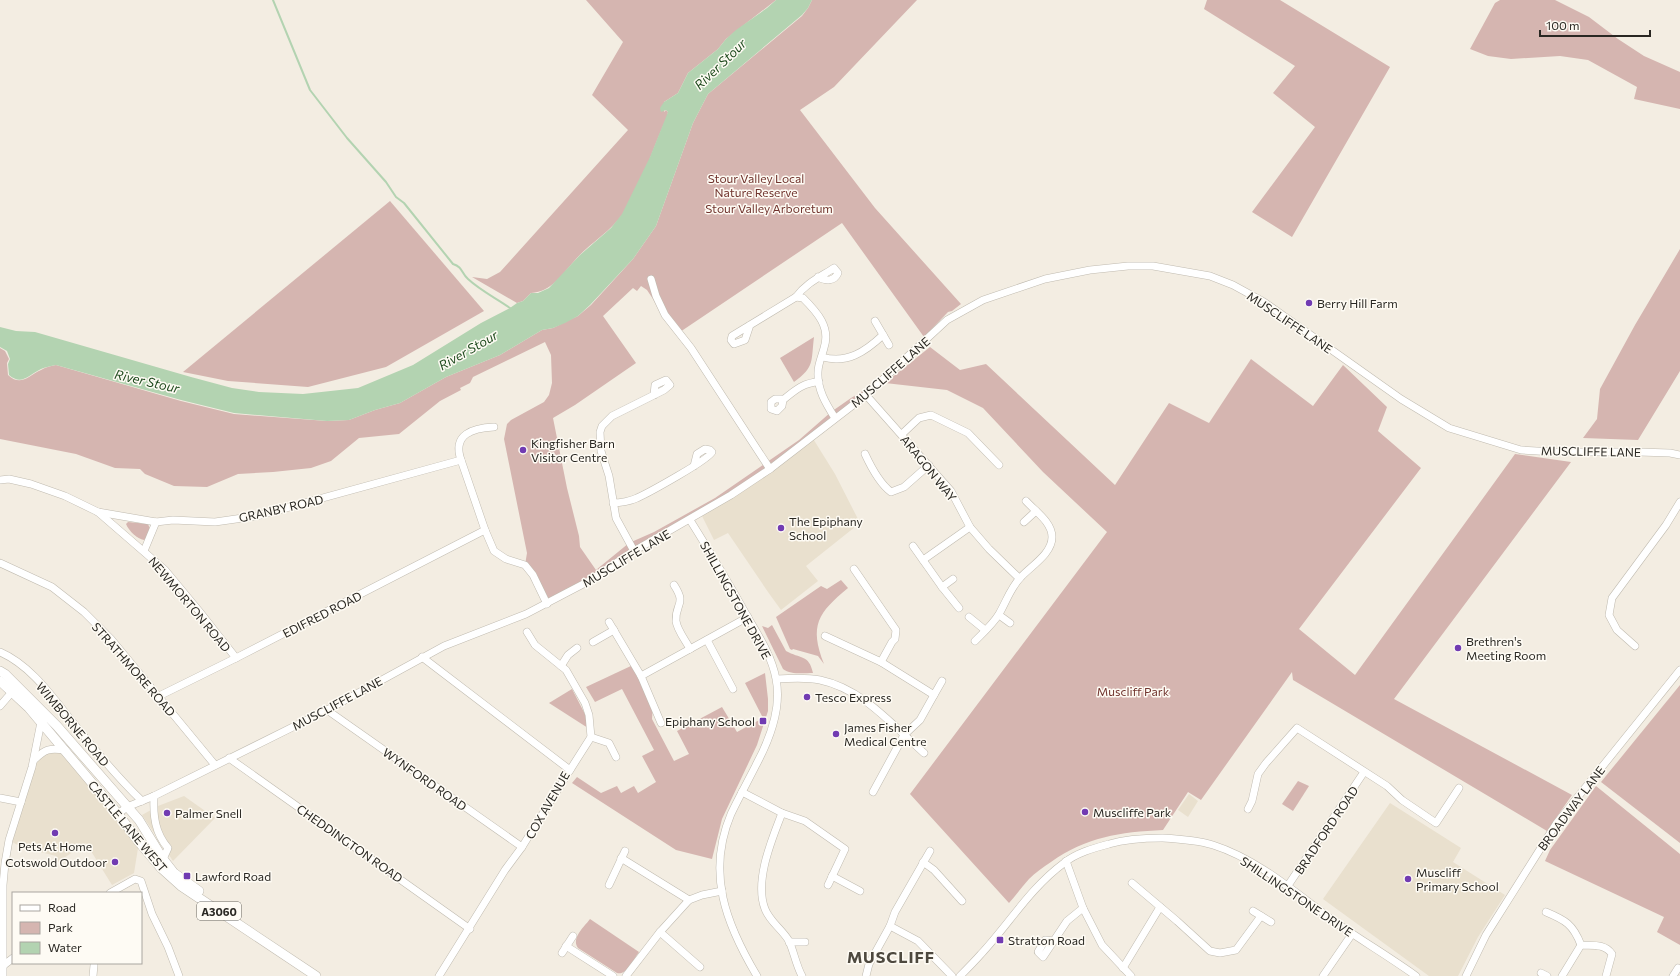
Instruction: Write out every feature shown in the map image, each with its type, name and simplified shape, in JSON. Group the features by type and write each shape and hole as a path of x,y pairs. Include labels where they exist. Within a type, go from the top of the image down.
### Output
{"main road":[{"name":"WIMBORNE ROAD","path":"2,676 12,692 29,708 45,719"},
{"name":"WIMBORNE ROAD","path":"2,676 45,719"},
{"name":"CASTLE LANE WEST","path":"45,719 65,750 161,868 181,886 307,973 316,976"},
{"name":"CASTLE LANE WEST","path":"45,719 139,820 163,859 174,873 307,973"}],"street":[{"name":"MUSCLIFFE LANE","path":"118,814 127,807 154,796 327,710 444,646 526,614 589,581 634,551 731,496 770,468 866,395 947,320 983,300 1045,279 1112,267 1128,266 1153,266 1210,276 1233,285 1276,310 1402,399 1449,428 1521,450 1554,452 1639,452 1670,453 1680,455"},
{"path":"750,326 796,297 807,284 818,277"},
{"path":"651,280 656,296 666,315 691,348 770,468"},
{"path":"796,297 803,298 815,310 825,328 826,337 818,372 819,382 823,399 835,418"},
{"path":"875,321 889,345"},
{"path":"822,357 832,359 847,358 871,345 883,335"},
{"path":"783,400 799,388 812,382 819,382"},
{"path":"634,551 617,522 609,476 599,440 602,426 612,416 654,395"},
{"name":"ARAGON WAY","path":"866,395 951,491 970,527 995,555 1019,578"},
{"path":"902,434 919,418 930,414 968,433 999,466"},
{"path":"494,427 474,429 463,436 458,450 460,460 494,551 506,559 525,565 530,571 547,604"},
{"path":"865,454 890,495 904,487 929,465"},
{"name":"GRANBY ROAD","path":"98,512 156,522 174,520 215,522 257,516 460,460"},
{"path":"613,503 636,498 694,466"},
{"name":"NEWMORTON ROAD","path":"0,480 9,478 31,484 64,496 98,512 144,551 175,582 236,658"},
{"path":"975,641 999,615 1007,597 1019,578 1046,552 1052,542 1052,534 1049,526 1026,501"},
{"path":"1635,646 1617,630 1609,615 1612,598 1666,525 1680,502"},
{"path":"1024,522 1036,511"},
{"name":"SHILLINGSTONE DRIVE","path":"690,520 748,617 771,661 776,679 776,711 771,733 762,755 731,814 721,851 719,872 727,916 742,951 757,976"},
{"name":"NEWMORTON ROAD","path":"144,551 156,522"},
{"path":"923,560 970,527"},
{"name":"EDIFRED ROAD","path":"159,696 485,530"},
{"path":"913,546 959,608"},
{"name":"STRATHMORE ROAD","path":"0,563 52,587 84,612 111,639 215,765"},
{"path":"854,569 896,630 895,639 881,662"},
{"path":"942,587 953,579"},
{"path":"674,585 680,595 676,622 690,649"},
{"path":"999,615 1010,622"},
{"path":"641,676 748,617"},
{"path":"969,617 985,630"},
{"path":"609,622 641,676 661,723"},
{"path":"593,642 614,630"},
{"path":"527,632 535,645 566,670 585,703 589,715 591,737 570,770"},
{"path":"825,636 881,662 934,695"},
{"path":"707,640 733,689"},
{"path":"561,666 568,655 577,648"},
{"name":"WIMBORNE ROAD","path":"0,652 20,664 46,689 125,785 142,801"},
{"name":"COX AVENUE","path":"422,657 570,770 439,976"},
{"name":"BROADWAY LANE","path":"1466,976 1486,935 1556,824 1680,670"},
{"path":"776,679 801,678 819,680 843,688 870,703 924,753"},
{"path":"873,792 904,736 920,720 942,681"},
{"path":"0,706 12,692"},
{"name":"WYNFORD ROAD","path":"327,710 522,847"},
{"name":"WIMBORNE ROAD","path":"3,976 4,965 1,885 9,840 45,719"},
{"name":"BRADFORD ROAD","path":"1248,809 1252,801 1258,774 1295,726 1387,786 1402,800 1436,823 1459,788"},
{"path":"591,737 609,743 616,757"},
{"path":"34,760 43,751 52,748 65,750"},
{"name":"CHEDDINGTON ROAD","path":"229,758 470,929"},
{"name":"BRADFORD ROAD","path":"1287,887 1364,772"},
{"path":"742,792 782,813 805,821 845,849 828,885"},
{"name":"CASTLE LANE WEST","path":"154,796 153,813 156,830 161,840 168,848 163,859"},
{"path":"0,798 21,802"},
{"path":"782,813 770,845 764,868 762,896 765,908 772,921 789,942 802,976"},
{"name":"SHILLINGSTONE DRIVE","path":"960,976 982,954 1049,874 1066,861 1094,848 1118,841 1146,838 1193,841 1213,845 1230,852 1287,887 1352,934 1380,950 1416,976"},
{"path":"866,976 869,964 890,926 895,912 930,851"},
{"path":"609,885 623,854 689,900"},
{"path":"1066,861 1083,908 1102,945 1131,976"},
{"path":"923,862 934,870 962,902"},
{"path":"832,876 860,891"},
{"path":"112,892 135,879 142,881 152,914 168,947 179,976"},
{"path":"1132,883 1178,920 1210,951 1220,953 1236,950 1261,916"},
{"path":"626,976 660,932 689,900 702,895 722,891"},
{"path":"1123,968 1160,907"},
{"path":"1054,941 1067,921 1083,908"},
{"path":"1253,911 1271,922"},
{"path":"1546,912 1564,920 1574,929 1581,945"},
{"path":"890,926 918,941 952,976"},
{"path":"660,932 700,967"},
{"path":"1323,976 1352,934"},
{"path":"562,954 573,936"},
{"path":"789,942 804,942"},
{"path":"1562,976 1581,945"},
{"path":"1581,945 1602,946 1608,948 1612,954 1606,976"},
{"path":"566,946 612,976"},
{"path":"4,965 12,959"},
{"path":"93,976 94,965"},
{"path":"1673,976 1678,968"}],"shaded area":[{"name":"The Epiphany School","path":"812,437 835,474 860,523 806,566 818,581 781,610 728,533 714,540 701,514"},
{"path":"65,750 139,842 134,873 112,885 86,843 58,862 56,856 21,847 9,840 34,760 43,751"},
{"path":"1189,794 1198,801 1188,817 1178,810"},
{"path":"184,796 215,818 173,861 142,815 158,806"},
{"name":"Muscliff Primary School","path":"1390,803 1461,848 1453,862 1505,895 1478,937 1458,976 1429,976 1323,899"}],"green space":[{"path":"586,0 776,0 726,39 718,49 688,73 678,93 664,102 664,112 666,110 668,112 667,117 635,193 629,205 617,221 582,253 556,281 545,289 531,293 523,301 517,303 472,277 487,279 500,272 628,130 592,95 623,42"},
{"name":"Stour Valley Local Nature Reserve","path":"812,0 917,0 834,87 800,110 875,208 961,304 952,311 948,312 924,337 842,223 677,334 663,318 647,290 641,286 637,291 633,288 603,316 636,363 575,405 553,418 567,488 579,536 580,547 596,570 629,543 654,532 715,498 799,440 831,412 889,375 770,469 547,604 525,565 527,553 504,439 507,424 511,420 544,402 549,395 552,383 551,355 545,342 473,377 470,383 460,388 461,390 440,401 399,434 359,438 331,461 311,468 238,474 207,487 174,486 145,474 140,469 115,468 76,454 0,439 0,348 5,351 9,359 7,363 8,375 17,380 24,379 45,368 56,365 181,401 234,414 327,421 349,420 375,410 400,403 446,377 500,355 542,330 553,328 578,316 591,305 633,259 656,226 693,123 708,94 802,16"},
{"path":"1207,0 1280,0 1390,67 1292,237 1252,212 1315,127 1273,93 1295,66 1204,9"},
{"path":"1500,0 1555,0 1589,17 1644,56 1680,72 1680,109 1634,99 1637,87 1588,60 1560,56 1511,59 1488,56 1470,49 1495,3"},
{"path":"390,201 484,311 386,367 308,387 228,381 183,372"},
{"path":"1680,249 1680,371 1638,440 1583,438 1597,419 1600,389 1635,325"},
{"path":"814,337 811,363 806,372 794,382 780,358"},
{"name":"Muscliff Park","path":"930,347 960,370 986,364 1115,485 1169,403 1209,423 1251,359 1313,406 1343,365 1387,407 1378,431 1421,468 1299,629 1355,675 1515,454 1571,462 1394,699 1572,795 1547,831 1293,680 1292,672 1201,800 1188,792 1163,830 1118,834 1090,841 1077,847 1042,868 1031,877 1009,903 910,794 1107,532 1043,472 983,408 947,390 885,383"},
{"path":"128,522 148,524 150,529 147,538 144,540 134,534 126,524"},
{"path":"841,580 848,588 829,605 819,621 817,629 819,651 824,664 818,656 790,649 776,617 821,586 827,589"},
{"path":"772,625 786,651 806,660 809,663 813,673 794,673 783,669 762,626 768,628"},
{"path":"633,665 653,705 652,719 674,761 689,754 677,731 722,707 737,732 763,718 745,683 765,673 768,711 757,745 722,819 712,859 676,850 572,783 577,777 601,793 617,786 621,793 634,786 638,793 656,782 642,756 654,750 622,689 595,702 586,687"},
{"path":"1680,685 1680,843 1601,782"},
{"path":"572,689 586,716 588,728 549,703"},
{"path":"1298,781 1309,786 1293,811 1282,804"},
{"path":"1596,786 1680,854 1680,945 1657,932 1664,917 1545,861 1550,850"},
{"path":"590,919 639,952 627,970 617,973 578,948 576,944 577,937"}],"water":[{"name":"River Stour","path":"776,0 812,0 802,15 708,94 693,123 656,226 633,259 578,316 553,328 542,330 500,355 446,377 400,403 375,410 349,420 327,421 234,413 181,400 56,365 36,371 21,380 9,375 8,364 10,359 7,351 0,347 0,327 16,331 35,332 232,388 259,392 303,394 358,388 413,365 481,323 523,301 531,293 538,293 549,288 580,255 611,228 622,214 650,157 668,112 666,110 661,112 660,108 664,102 678,93 688,73 718,49 736,30"}],"waterway":[{"path":"273,0 310,90 347,138 386,182 396,197 404,203 453,264 459,267 466,277 483,291 510,308"}],"place":[{"name":"Berry Hill Farm","path":"1309,303"},
{"name":"Kingfisher Barn Visitor Centre","path":"523,450"},
{"name":"The Epiphany School","path":"781,528"},
{"name":"Brethren's Meeting Room","path":"1458,648"},
{"name":"Tesco Express","path":"807,697"},
{"name":"Epiphany School","path":"763,721"},
{"name":"James Fisher Medical Centre","path":"836,734"},
{"name":"Muscliffe Park","path":"1085,812"},
{"name":"Palmer Snell","path":"167,813"},
{"name":"Pets At Home","path":"55,833"},
{"name":"Cotswold Outdoor","path":"115,862"},
{"name":"Lawford Road","path":"187,876"},
{"name":"Muscliff Primary School","path":"1408,879"},
{"name":"Stratton Road","path":"1000,940"}],"district":[{"name":"MUSCLIFF","path":"891,956"}],"park label":[{"name":"Stour Valley Arboretum","path":"769,208"}]}
